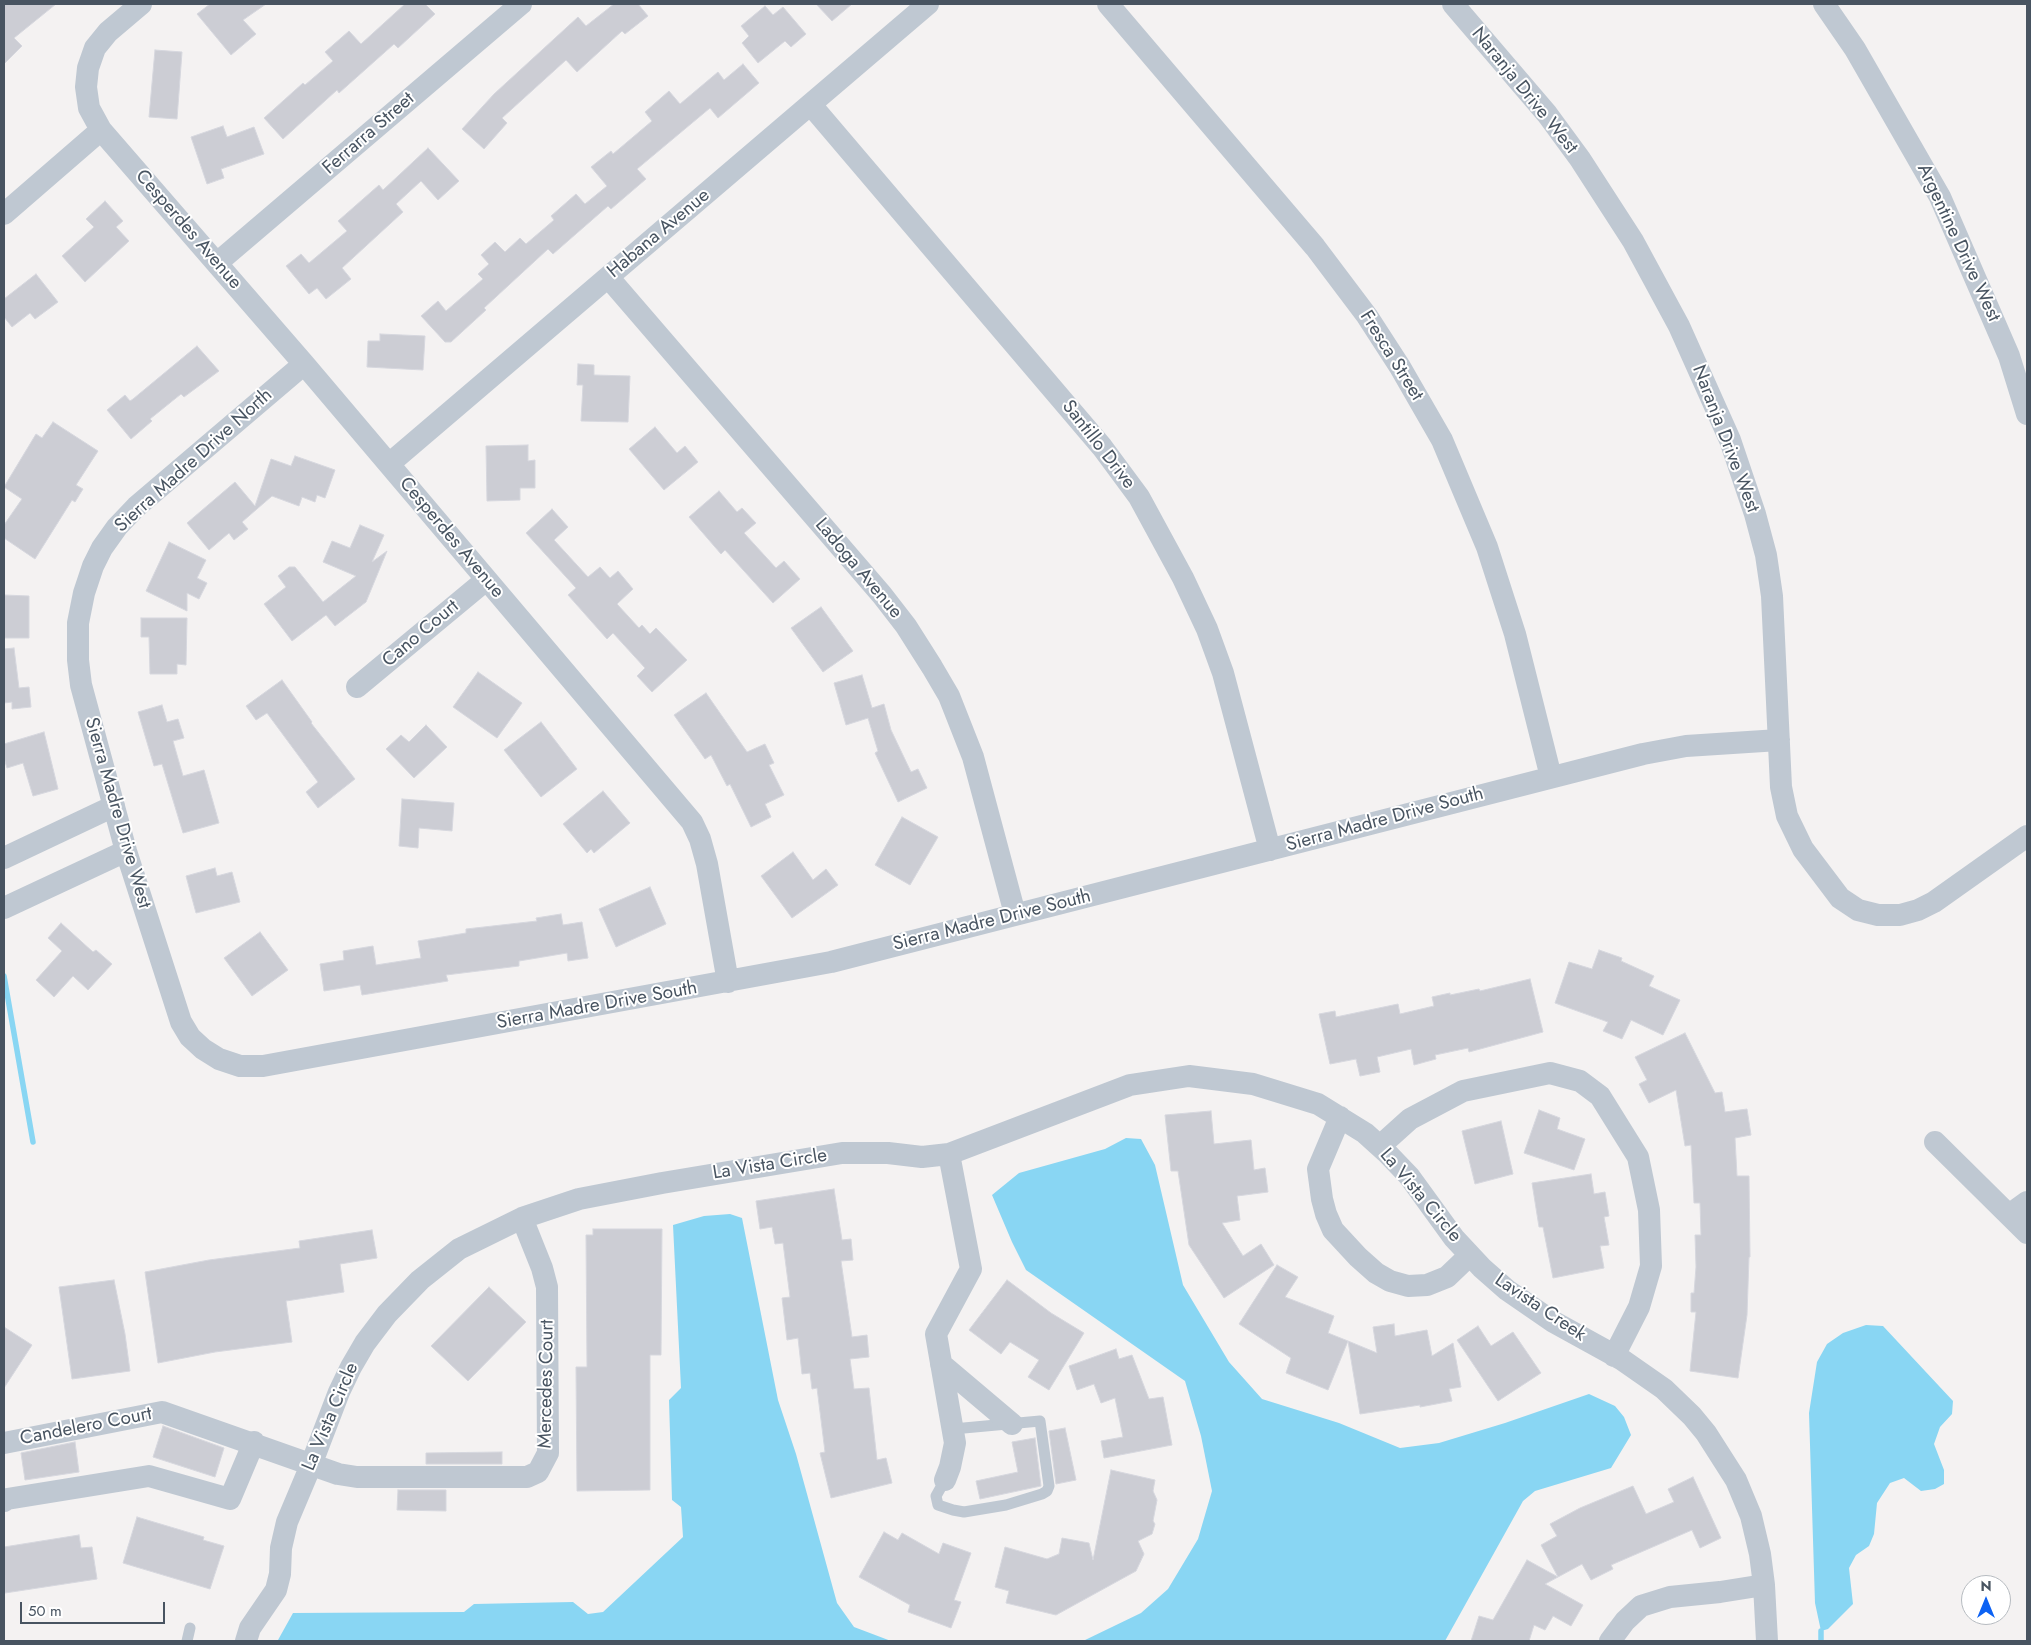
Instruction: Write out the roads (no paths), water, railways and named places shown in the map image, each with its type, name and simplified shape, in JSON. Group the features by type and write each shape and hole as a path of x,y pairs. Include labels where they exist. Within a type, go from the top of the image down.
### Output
{"street":[{"name":"Cesperdes Avenue","path":"141,4 108,32 95,48 88,68 86,87 90,108 101,130 218,263 692,822 700,839 707,864 728,982"},
{"name":"Ferrarra Street","path":"218,263 521,4"},
{"name":"Habana Avenue","path":"389,464 928,4"},
{"name":"Fresca Street","path":"1108,4 1315,247 1367,316 1400,367 1442,440 1487,547 1509,616 1551,777"},
{"name":"Naranja Drive West","path":"1453,4 1547,114 1580,160 1632,242 1687,344 1730,440 1755,514 1766,555 1772,596 1781,787 1787,816 1803,849 1840,898 1858,910 1878,915 1900,915 1918,910 1934,902 2027,836"},
{"name":"Argentine Drive West","path":"1824,4 1855,49 1940,197 2009,356 2027,414"},
{"name":"Santillo Drive","path":"811,105 1102,446 1139,498 1184,578 1223,673 1270,850"},
{"path":"4,214 101,130"},
{"name":"Ladoga Avenue","path":"608,277 882,595 906,626 949,696 973,757 1015,914"},
{"name":"Sierra Madre Drive North","path":"93,566 102,548 117,527 136,507 304,364"},
{"name":"Sierra Madre Drive West","path":"93,566 84,593 78,623 78,660 81,685 126,851 181,1022 190,1037 203,1049"},
{"name":"Cano Court","path":"357,688 486,580"},
{"name":"Sierra Madre Drive South","path":"203,1049 219,1060 240,1066 262,1066 831,962 1642,754 1686,746 1779,740"},
{"path":"4,858 114,806"},
{"path":"4,908 126,851"},
{"path":"1380,1146 1410,1119 1462,1090 1550,1073 1580,1081 1600,1096 1638,1157 1649,1210 1651,1266 1639,1308 1614,1356 1664,1389 1706,1433 1736,1480 1751,1516 1760,1554 1764,1585 1767,1641"},
{"name":"La Vista Circle","path":"246,1641 250,1628 276,1590 280,1574 281,1548 287,1522 347,1375 365,1343 387,1314 420,1280 459,1248 522,1218 579,1200 625,1190 842,1153 888,1153 922,1156 950,1154 1130,1085 1189,1076 1253,1084 1318,1104 1340,1118 1380,1146 1409,1176 1428,1204 1470,1255"},
{"path":"1340,1118 1318,1169 1322,1199 1333,1230 1358,1258 1376,1273 1390,1281 1408,1286 1428,1285 1448,1277 1470,1255"},
{"path":"1935,1142 2018,1209 2027,1233"},
{"path":"945,1480 955,1443 936,1334 972,1269 950,1154"},
{"name":"Mercedes Court","path":"311,1465 338,1474 357,1477 526,1477 538,1472 548,1453 547,1287 542,1268 522,1218"},
{"name":"Lavista Creek","path":"1470,1255 1507,1290 1552,1321 1614,1356"},
{"path":"941,1364 1012,1424"},
{"name":"Candelero Court","path":"4,1443 162,1412 254,1442 311,1465"},
{"path":"5,1498 149,1476 230,1499 254,1442"},
{"path":"1610,1641 1625,1621 1641,1606 1670,1597 1764,1585"}],"lane":[{"path":"945,1480 936,1496 938,1505 964,1512 1006,1506 1042,1494 1047,1491 1049,1486 1040,1421 953,1429"},
{"path":"187,1641 190,1628"}],"water":[{"path":"1126,1138 1141,1139 1155,1165 1183,1285 1229,1362 1262,1399 1339,1423 1400,1448 1439,1443 1589,1394 1615,1406 1624,1417 1631,1435 1611,1468 1535,1491 1523,1501 1445,1641 1083,1641 1141,1613 1168,1589 1198,1539 1212,1491 1201,1436 1185,1381 1026,1270 992,1195 1019,1173 1105,1149"},
{"path":"730,1214 742,1218 778,1400 796,1454 837,1603 854,1627 891,1641 278,1640 293,1613 464,1612 474,1604 573,1602 588,1614 603,1612 683,1537 681,1507 672,1500 669,1400 681,1388 673,1225 704,1216"},
{"path":"1866,1325 1883,1326 1953,1401 1952,1414 1940,1427 1934,1444 1944,1470 1944,1484 1935,1489 1921,1491 1904,1478 1890,1483 1877,1503 1874,1534 1869,1546 1856,1555 1849,1568 1853,1604 1828,1629 1821,1631 1815,1603 1809,1413 1817,1362 1827,1344 1843,1333"}],"waterway":[{"path":"4,976 33,1142"},
{"path":"1821,1631 1821,1641"}]}
